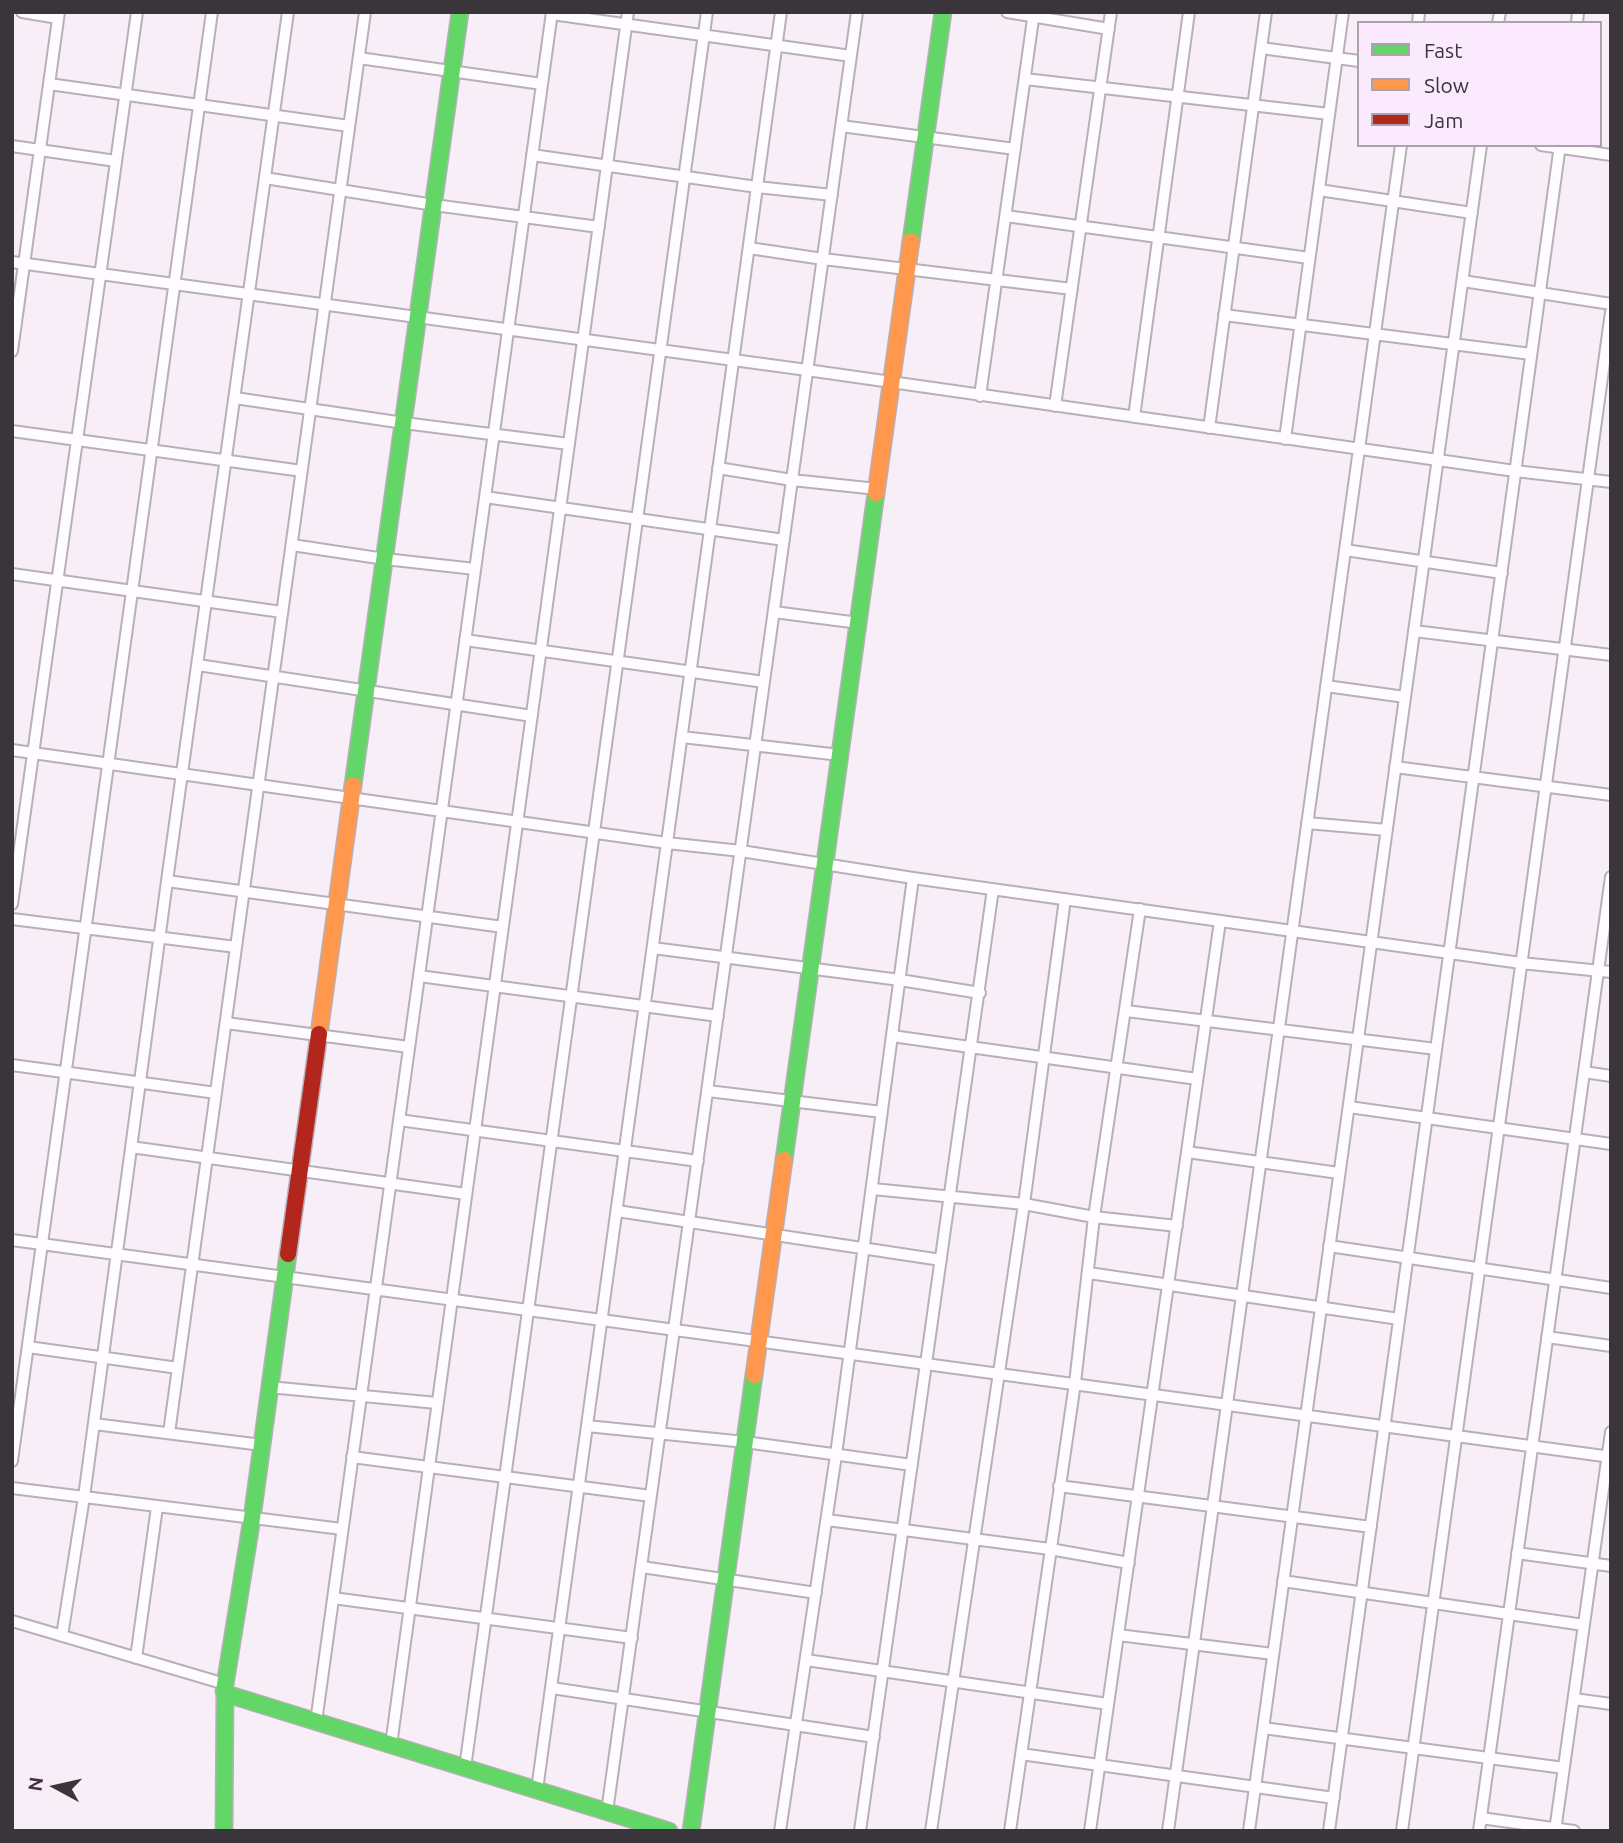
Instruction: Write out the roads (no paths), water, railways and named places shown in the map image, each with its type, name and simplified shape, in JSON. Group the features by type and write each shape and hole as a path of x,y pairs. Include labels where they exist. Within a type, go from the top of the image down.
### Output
{"street":[{"path":"12,351 59,15 22,12"},
{"path":"12,904 15,858 58,580 137,12"},
{"path":"12,1461 15,1414 28,1347 212,12"},
{"path":"62,1636 84,1497 288,12"},
{"path":"169,1433 365,12"},
{"path":"224,1831 225,1688 252,1518 320,1036 460,12"},
{"path":"391,1745 628,12"},
{"path":"466,1768 706,12"},
{"path":"537,1790 781,12"},
{"path":"607,1812 857,12"},
{"path":"691,1831 943,12"},
{"path":"1007,12 1034,14 1109,29"},
{"path":"1055,406 1111,12"},
{"path":"1134,417 1189,12"},
{"path":"1209,428 1266,12"},
{"path":"1285,439 1343,12"},
{"path":"316,1721 552,13 851,56"},
{"path":"980,396 1034,14"},
{"path":"1261,48 1357,61"},
{"path":"359,58 542,84"},
{"path":"1025,79 1329,114"},
{"path":"49,84 349,126"},
{"path":"841,127 1015,149"},
{"path":"12,146 116,161"},
{"path":"1168,1831 1401,147"},
{"path":"1249,1831 1481,147"},
{"path":"1329,1831 1560,147 1611,155"},
{"path":"532,155 832,195"},
{"path":"265,178 434,205 599,227"},
{"path":"1319,190 1472,213"},
{"path":"1006,216 1309,258"},
{"path":"749,248 1072,289"},
{"path":"12,262 1611,482"},
{"path":"1462,281 1611,304"},
{"path":"1402,1831 1611,312"},
{"path":"1224,315 1531,354"},
{"path":"235,398 404,423 569,443"},
{"path":"12,431 302,471"},
{"path":"719,468 792,480 877,489"},
{"path":"485,497 784,540"},
{"path":"292,545 475,569"},
{"path":"1345,550 1502,573"},
{"path":"12,574 282,612"},
{"path":"774,612 859,623"},
{"path":"1414,631 1611,655"},
{"path":"465,640 764,682"},
{"path":"198,665 532,716"},
{"path":"1326,686 1405,697"},
{"path":"682,737 840,755"},
{"path":"12,750 1521,963 1611,972"},
{"path":"1395,767 1611,795"},
{"path":"1307,823 1387,830"},
{"path":"1479,1831 1611,877"},
{"path":"780,1831 873,1189 912,878"},
{"path":"167,881 503,927"},
{"path":"860,1831 993,889"},
{"path":"931,1831 1024,1204 1065,899"},
{"path":"1010,1831 1075,1383 1094,1217 1140,909"},
{"path":"12,919 236,947"},
{"path":"1090,1831 1220,921"},
{"path":"653,948 980,993"},
{"path":"419,976 718,1016"},
{"path":"1126,1011 1436,1049"},
{"path":"226,1023 409,1047"},
{"path":"891,1036 1197,1079"},
{"path":"12,1065 216,1093"},
{"path":"1584,1072 1611,1076"},
{"path":"708,1091 882,1112"},
{"path":"1349,1107 1611,1144"},
{"path":"399,1120 698,1161"},
{"path":"131,1147 466,1194"},
{"path":"1187,1152 1339,1173"},
{"path":"873,1189 1024,1204 1094,1217 1177,1226"},
{"path":"617,1211 941,1260"},
{"path":"12,1240 1609,1457"},
{"path":"1329,1246 1611,1288"},
{"path":"1089,1273 1399,1319"},
{"path":"1547,1337 1611,1346"},
{"path":"28,1347 178,1368"},
{"path":"270,1387 438,1403"},
{"path":"94,1424 261,1445"},
{"path":"587,1426 745,1442 912,1465"},
{"path":"1556,1829 1611,1432"},
{"path":"352,1457 652,1496"},
{"path":"1059,1486 1371,1527"},
{"path":"12,1488 342,1529"},
{"path":"136,1658 157,1507"},
{"path":"827,1520 1050,1549 1129,1563"},
{"path":"1517,1553 1611,1566"},
{"path":"642,1567 816,1593"},
{"path":"1283,1581 1584,1625"},
{"path":"333,1598 632,1638"},
{"path":"12,1621 136,1658 391,1745 669,1831"},
{"path":"1118,1635 1273,1654"},
{"path":"806,1660 1108,1704"},
{"path":"552,1688 874,1737"},
{"path":"1574,1699 1611,1704"},
{"path":"1263,1728 1564,1768"},
{"path":"1021,1754 1334,1798"},
{"path":"1481,1818 1574,1831"}]}
